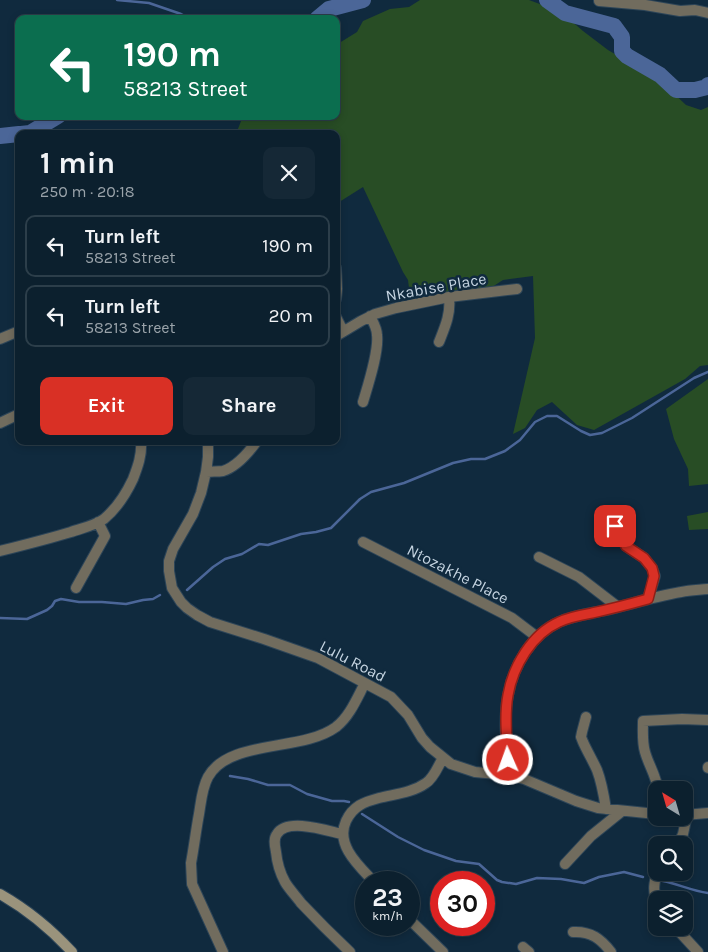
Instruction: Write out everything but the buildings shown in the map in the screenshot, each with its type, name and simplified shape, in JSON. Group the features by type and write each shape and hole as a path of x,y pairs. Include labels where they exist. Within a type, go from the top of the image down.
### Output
{"street":[{"path":"599,1 645,5 680,11 695,10 708,12"},
{"name":"Nkabise Place","path":"340,333 370,316 396,308 449,297 517,289"},
{"path":"440,342 449,315 449,297"},
{"path":"363,402 374,363 378,336 370,316"},
{"path":"0,339 15,333"},
{"path":"0,423 15,416"},
{"path":"0,551 40,541 98,522 112,512 128,489 142,452 142,445"},
{"name":"Lulu Road","path":"208,445 206,472 201,493 193,514 173,549 169,561 172,588 181,602 197,615 210,622 318,658 390,697 408,715 430,747 451,764 475,772 508,775 524,779 576,801 598,808 648,813"},
{"path":"206,472 222,471 230,467 254,445"},
{"path":"76,588 105,536 98,522"},
{"path":"615,526 626,546 644,558 652,568 654,576 648,599"},
{"name":"Ntozakhe Place","path":"363,542 512,618 537,637"},
{"path":"539,556 579,578 618,607"},
{"path":"508,775 506,715 508,694 520,660 537,637 558,622 574,617 684,591 708,589"},
{"path":"223,952 192,884 191,863 206,780 211,771 219,764 235,755 305,740 328,732 338,726 347,716 366,683"},
{"path":"586,716 582,737 583,742 600,777 606,809"},
{"path":"657,781 645,752 643,720 708,720"},
{"path":"364,871 344,844 342,834 344,825 352,810 357,806 380,797 405,793 425,784 430,780 443,758"},
{"path":"565,864 591,836 622,811"},
{"path":"693,814 708,813"},
{"path":"342,834 317,828 293,826 280,830 274,840 274,845 285,882 314,917 350,952"},
{"path":"0,894 44,924 72,952"},
{"path":"420,930 443,952"},
{"path":"574,932 582,931 597,938 611,952"},
{"path":"683,936 698,952"}],"green space":[{"path":"420,0 529,0 561,12 608,50 649,74 686,105 701,110 708,107 708,365 700,366 685,379 594,430 577,425 552,402 537,410 525,428 513,434 535,338 533,276 503,280 492,287 410,296 408,280 363,187 340,201 340,130 238,130 241,120 340,120 340,43 357,32 363,21 390,9 409,7"},
{"path":"708,379 708,484 689,486 688,469 674,439 666,409"},
{"path":"708,512 708,529 689,530 687,516"}],"waterway":[{"path":"117,0 149,3 183,15"},
{"path":"322,15 329,9 363,0"},
{"path":"547,0 565,13 614,26 622,37 622,51 627,56 660,75 676,90 695,90 707,87 708,85"},
{"path":"35,130 51,120"},
{"path":"0,136 15,134"},
{"path":"187,590 225,559 242,554 259,544 268,545 301,534 331,528 360,499 371,492 404,483 453,463 471,459 485,459 505,451 520,440 535,422 547,416 557,416 590,435 602,433 632,418 694,378 708,372"},
{"path":"0,618 27,619 47,610 55,601 61,599 79,602 126,604 153,599 160,595"},
{"path":"230,776 268,785 290,785 307,794 332,801 349,802"},
{"path":"362,814 398,837 424,850 456,861 479,864 497,880 502,882 516,884 537,878 561,879 584,883 599,877 624,872 643,877"},
{"path":"663,881 708,893"}],"route":[{"path":"508,760 506,715 508,694 520,660 537,637 558,622 648,599 654,572 644,558 626,546 615,526"}]}
